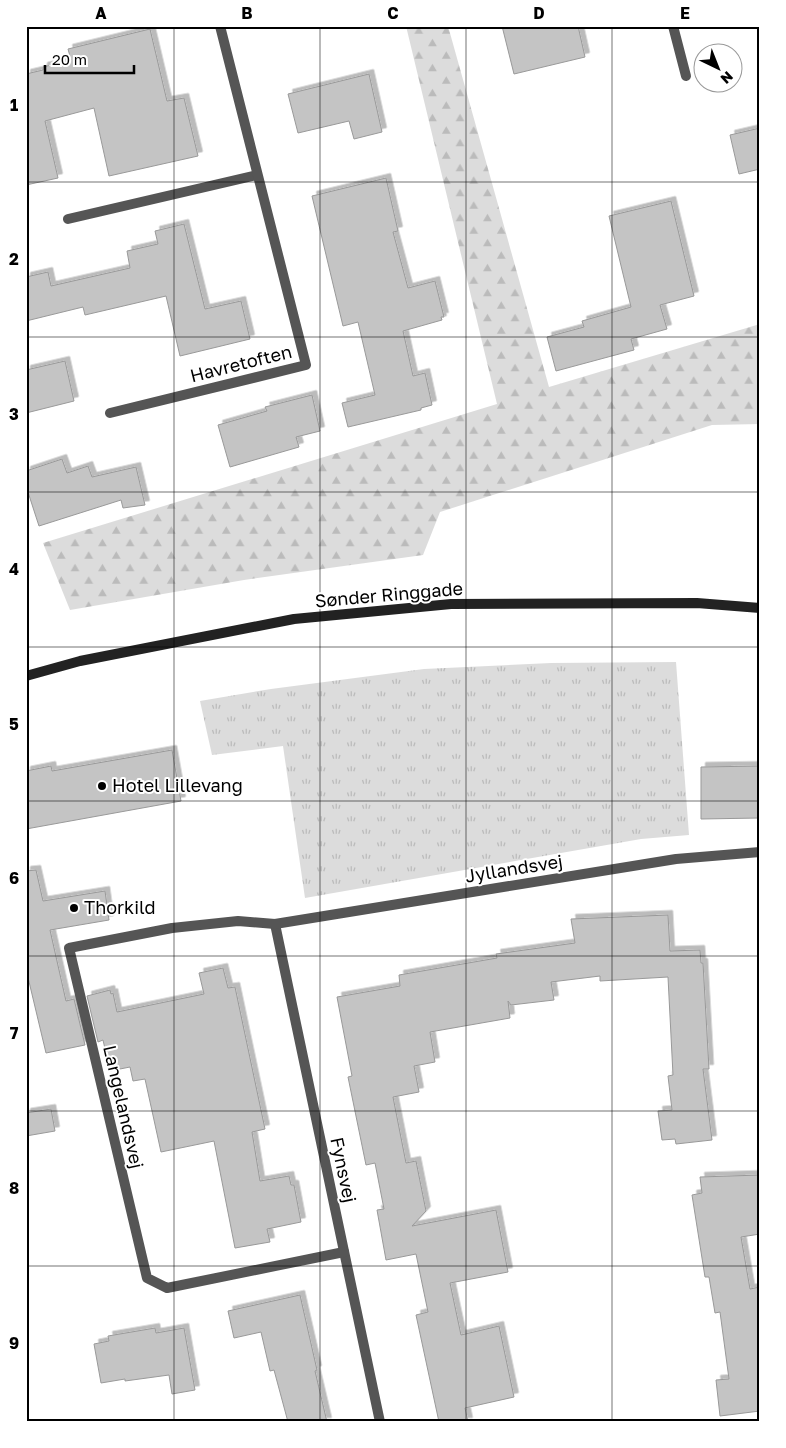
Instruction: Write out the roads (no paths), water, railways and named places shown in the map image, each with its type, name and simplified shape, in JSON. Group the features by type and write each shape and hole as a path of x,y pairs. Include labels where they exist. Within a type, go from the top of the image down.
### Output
{"street":[{"name":"Havretoften","path":"110,413 306,365 220,26"},
{"path":"673,26 686,76"},
{"path":"68,219 257,175"},
{"name":"Sønder Ringgade","path":"26,676 80,662 294,619 451,604 697,603 760,608"},
{"name":"Jyllandsvej","path":"275,924 676,859 760,852"},
{"name":"Langelandsvej","path":"275,924 238,921 172,928 69,948 146,1278 167,1288 344,1252"},
{"name":"Fynsvej","path":"275,924 380,1422"}],"place":[{"name":"Hotel Lillevang","path":"102,786"},
{"name":"Thorkild","path":"74,908"}]}
